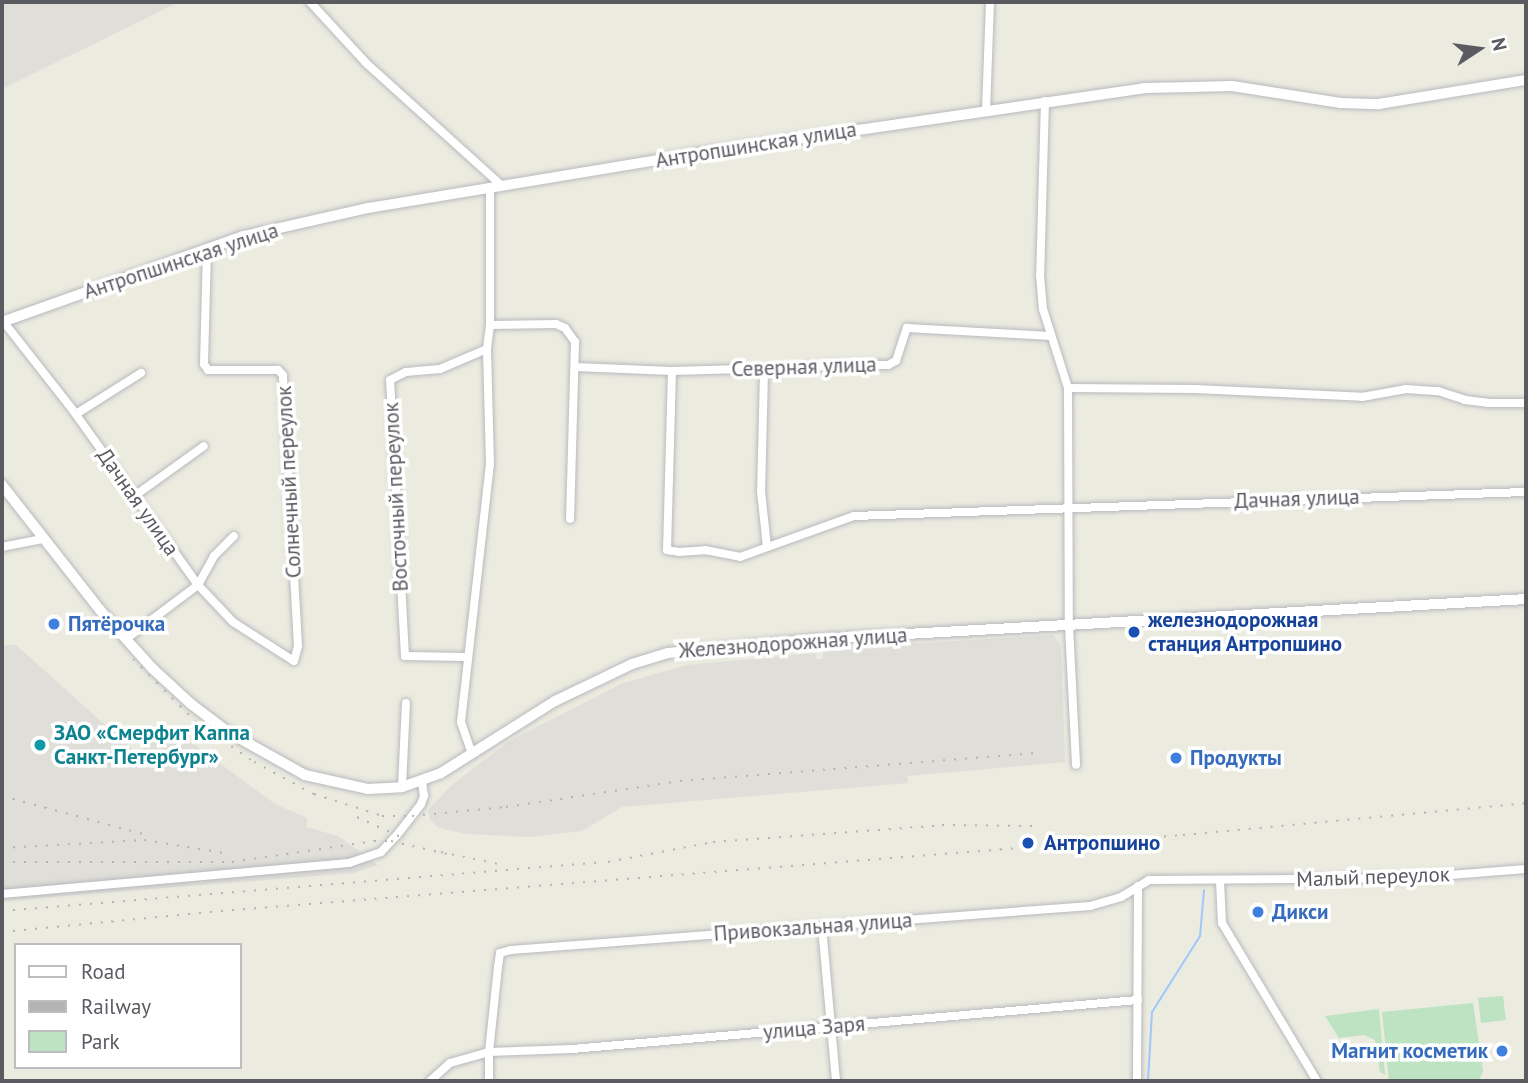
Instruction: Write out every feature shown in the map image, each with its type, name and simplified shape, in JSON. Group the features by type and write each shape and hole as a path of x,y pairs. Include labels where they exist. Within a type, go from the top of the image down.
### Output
{"street":[{"path":"310,2 366,63 502,186"},
{"path":"986,111 989,2"},
{"name":"Антропшинская улица","path":"2,322 244,236 368,208 490,187 1045,101 1181,85 1232,86 1341,103 1379,104 1526,80"},
{"path":"1045,101 1040,275 1043,309 1068,388 1069,626 1076,765"},
{"path":"472,754 461,722 490,464 487,349 490,325 490,187"},
{"name":"Солнечный переулок","path":"207,248 204,364 208,370 278,370 283,374 298,646 294,661"},
{"name":"Дачная улица","path":"2,322 76,414 198,585 233,622 294,661"},
{"path":"490,325 556,324 565,328 575,342 570,519"},
{"name":"Северная улица","path":"575,367 673,371 744,369 764,372 834,365 888,365 896,360 907,328 1051,336"},
{"name":"Восточный переулок","path":"467,657 405,656 390,380 395,374 440,369 487,349"},
{"path":"673,371 667,550 705,550 740,556 767,547 761,491 764,372"},
{"path":"76,414 141,373"},
{"path":"1068,388 1195,389 1362,397 1406,389 1438,391 1488,403 1526,403"},
{"path":"133,496 204,446"},
{"name":"Железнодорожная улица","path":"2,485 42,539 126,639 191,704 213,722 305,775 335,784 368,789 402,787 422,781 472,754 555,701 632,664 668,653 818,639 1526,599"},
{"name":"Дачная улица","path":"767,547 854,516 1068,510 1293,498 1526,492"},
{"path":"126,639 198,585 214,556 234,536"},
{"path":"2,547 42,539"},
{"path":"402,787 406,703"},
{"path":"2,894 349,863 381,852 395,837 421,804 424,796 422,781"},
{"name":"Малый переулок","path":"1220,881 1412,878 1526,869"},
{"name":"Привокзальная улица","path":"489,1052 500,953 1090,906 1121,897 1149,880 1220,881"},
{"path":"1220,881 1222,923 1317,1081"},
{"path":"1137,1081 1138,886"},
{"path":"822,927 836,1081"},
{"name":"улица Заря","path":"430,1081 450,1063 489,1052 572,1049 1138,1000"},
{"path":"489,1052 489,1081"}],"shaded area":[{"path":"2,2 179,2 2,89"},
{"path":"1053,635 1061,646 1065,762 907,776 908,783 622,807 582,831 529,837 467,834 439,828 430,820 428,810 452,785 509,741 623,683 687,665 816,653 816,659 823,659 823,649"},
{"path":"2,645 16,645 132,749 140,751 166,726 172,728 275,804 307,818 306,827 338,836 378,865 354,873 2,901"}],"green space":[{"path":"1503,996 1506,1020 1481,1023 1478,998"},
{"path":"1473,1003 1483,1071 1479,1081 1389,1081 1382,1012"},
{"path":"1379,1009 1385,1075 1380,1072 1375,1040 1364,1035 1339,1038 1325,1016"}],"waterway":[{"path":"1148,1081 1152,1012 1200,936 1204,890"}],"railway":[{"path":"133,659 195,721 254,762 314,794 382,816 412,816 506,807 680,781 1034,753"},
{"path":"2,796 143,834"},
{"path":"2,932 221,911 1183,835 1526,803"},
{"path":"357,817 405,839"},
{"path":"608,862 713,842 942,825 1033,826"},
{"path":"2,848 144,840 224,853"},
{"path":"2,862 232,862 374,841 391,841 451,855"},
{"path":"441,852 503,865"},
{"path":"2,911 605,862"}],"place":[{"name":"Пятёрочка","path":"54,624"},
{"name":"железнодорожная станция Антропшино","path":"1134,632"},
{"name":"ЗАО «Смерфит Каппа Санкт-Петербург»","path":"40,745"},
{"name":"Продукты","path":"1176,758"},
{"name":"Антропшино","path":"1028,843"},
{"name":"Дикси","path":"1258,912"},
{"name":"Магнит косметик","path":"1502,1051"}]}
